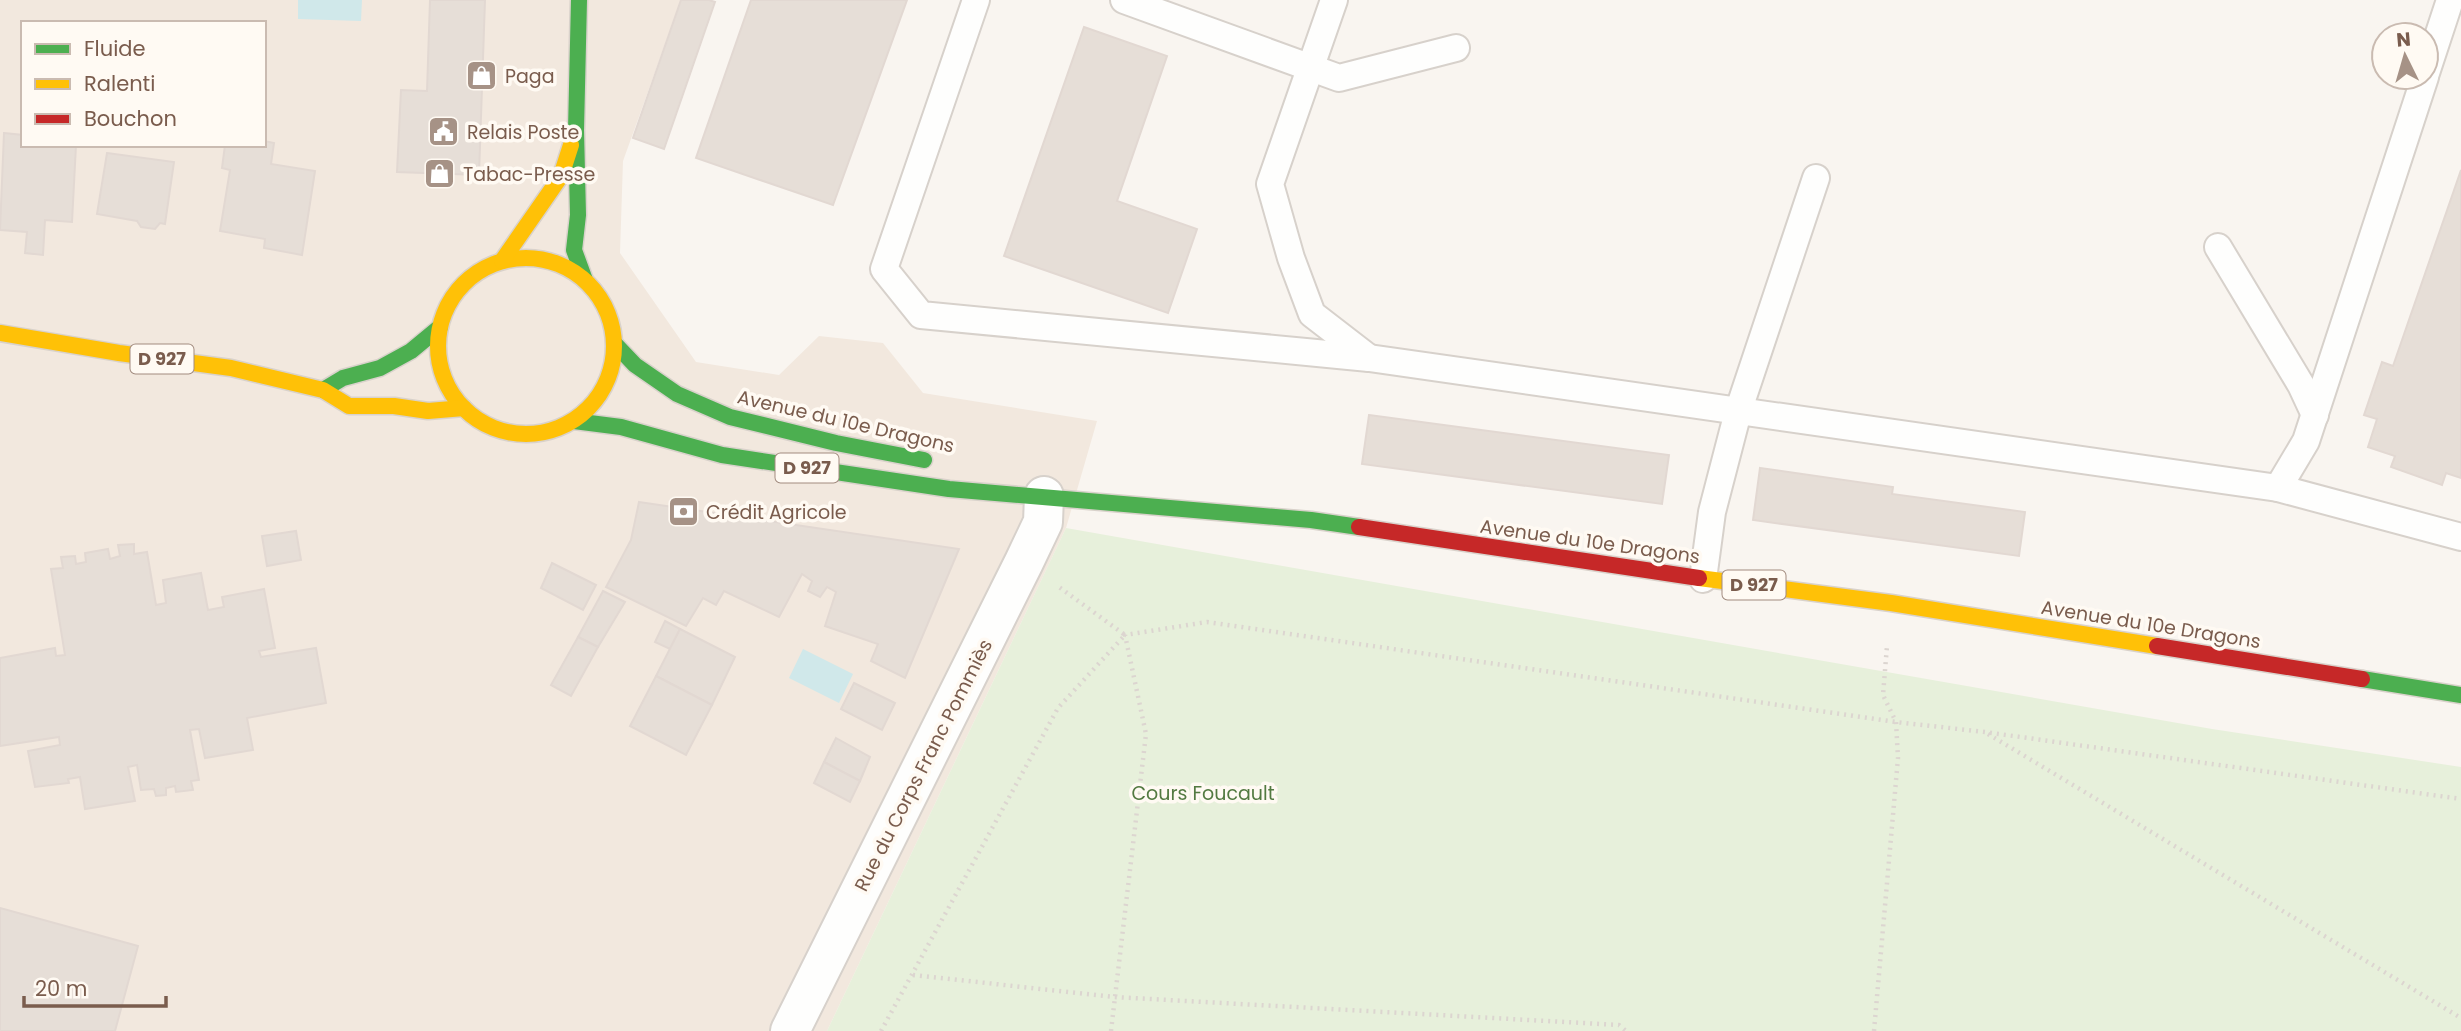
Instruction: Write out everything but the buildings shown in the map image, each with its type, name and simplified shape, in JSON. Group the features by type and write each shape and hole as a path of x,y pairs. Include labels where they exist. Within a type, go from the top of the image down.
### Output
{"main road":[{"path":"579,0 576,130 578,215 574,250 585,280"},
{"path":"502,261 561,176 576,130"},
{"path":"539,258 567,267 585,280 607,309 615,344 613,365 601,392 573,421 556,429 527,434 498,429 464,408 452,394 440,368 438,338 445,311 461,287 484,268 502,261 539,258"},
{"path":"323,390 344,378 380,368 411,351 440,327"},
{"name":"D 927","path":"0,332 119,353 231,368 323,390 349,406 394,406 428,411 464,408"},
{"name":"Avenue du 10e Dragons","path":"615,344 635,365 677,394 730,418 938,463"},
{"name":"Avenue du 10e Dragons","path":"573,421 621,427 722,455 948,489 1311,520 1703,579 1891,603 2461,695"},
{"name":"Avenue du 10e Dragons","path":"978,474 1044,496"}],"street":[{"name":"Rue du Corps Franc Pommiès","path":"790,1031 1043,522 1044,496"}],"lane":[{"path":"976,0 884,269 921,315 1368,358 2277,488 2461,537"},
{"path":"1124,0 1339,78 1456,48"},
{"path":"1334,0 1270,184 1291,258 1312,314 1368,358"},
{"path":"2440,30 2450,0"},
{"path":"2277,488 2306,441 2420,91"},
{"path":"1703,579 1712,512 1738,412 1816,177"},
{"path":"2218,247 2301,385 2315,415"}],"path":[{"path":"1024,562 1125,635 1146,734 1111,1031"},
{"path":"1874,1031 1898,758 1896,722 1883,695 1891,603"},
{"path":"881,1031 1058,708 1125,635 1206,622 1896,722 1985,732 2461,799"},
{"path":"1985,732 2461,1018"},
{"path":"913,975 1114,997 1619,1026 1626,1031"}],"shaded area":[{"path":"0,0 681,0 623,161 620,253 696,362 779,375 819,336 883,343 923,393 1097,421 1066,528 827,1031 0,1031"}],"green space":[{"name":"Cours Foucault","path":"1066,528 2212,729 2461,767 2461,1031 827,1031"}],"water":[{"path":"298,0 362,0 361,21 298,19"},
{"path":"803,649 853,674 839,703 789,678"}],"traffic: fast":[{"path":"579,0 576,130 578,215 574,250 585,280"},
{"path":"323,390 343,378 380,368 411,351 440,327"},
{"path":"615,344 635,365 677,394 730,417 836,443 924,460"},
{"path":"574,421 621,427 722,455 949,489 1311,520 1359,527"},
{"path":"2362,679 2461,695"}],"traffic: slow":[{"path":"502,261 561,176 571,145"},
{"path":"526,258 560,265 588,284 607,312 614,346 607,380 588,408 560,427 526,434 492,427 464,408 445,380 438,346 445,312 464,284 492,265 526,258"},
{"path":"0,333 231,368 323,390 349,406 394,406 428,411 464,408"},
{"path":"1699,578 1891,603 2157,646"}],"traffic: jam":[{"path":"1359,527 1699,578"},
{"path":"2157,646 2362,679"}],"place":[{"name":"Paga","path":"482,76"},
{"name":"Relais Poste","path":"444,132"},
{"name":"Tabac-Presse","path":"440,174"},
{"name":"Crédit Agricole","path":"683,512"}]}
